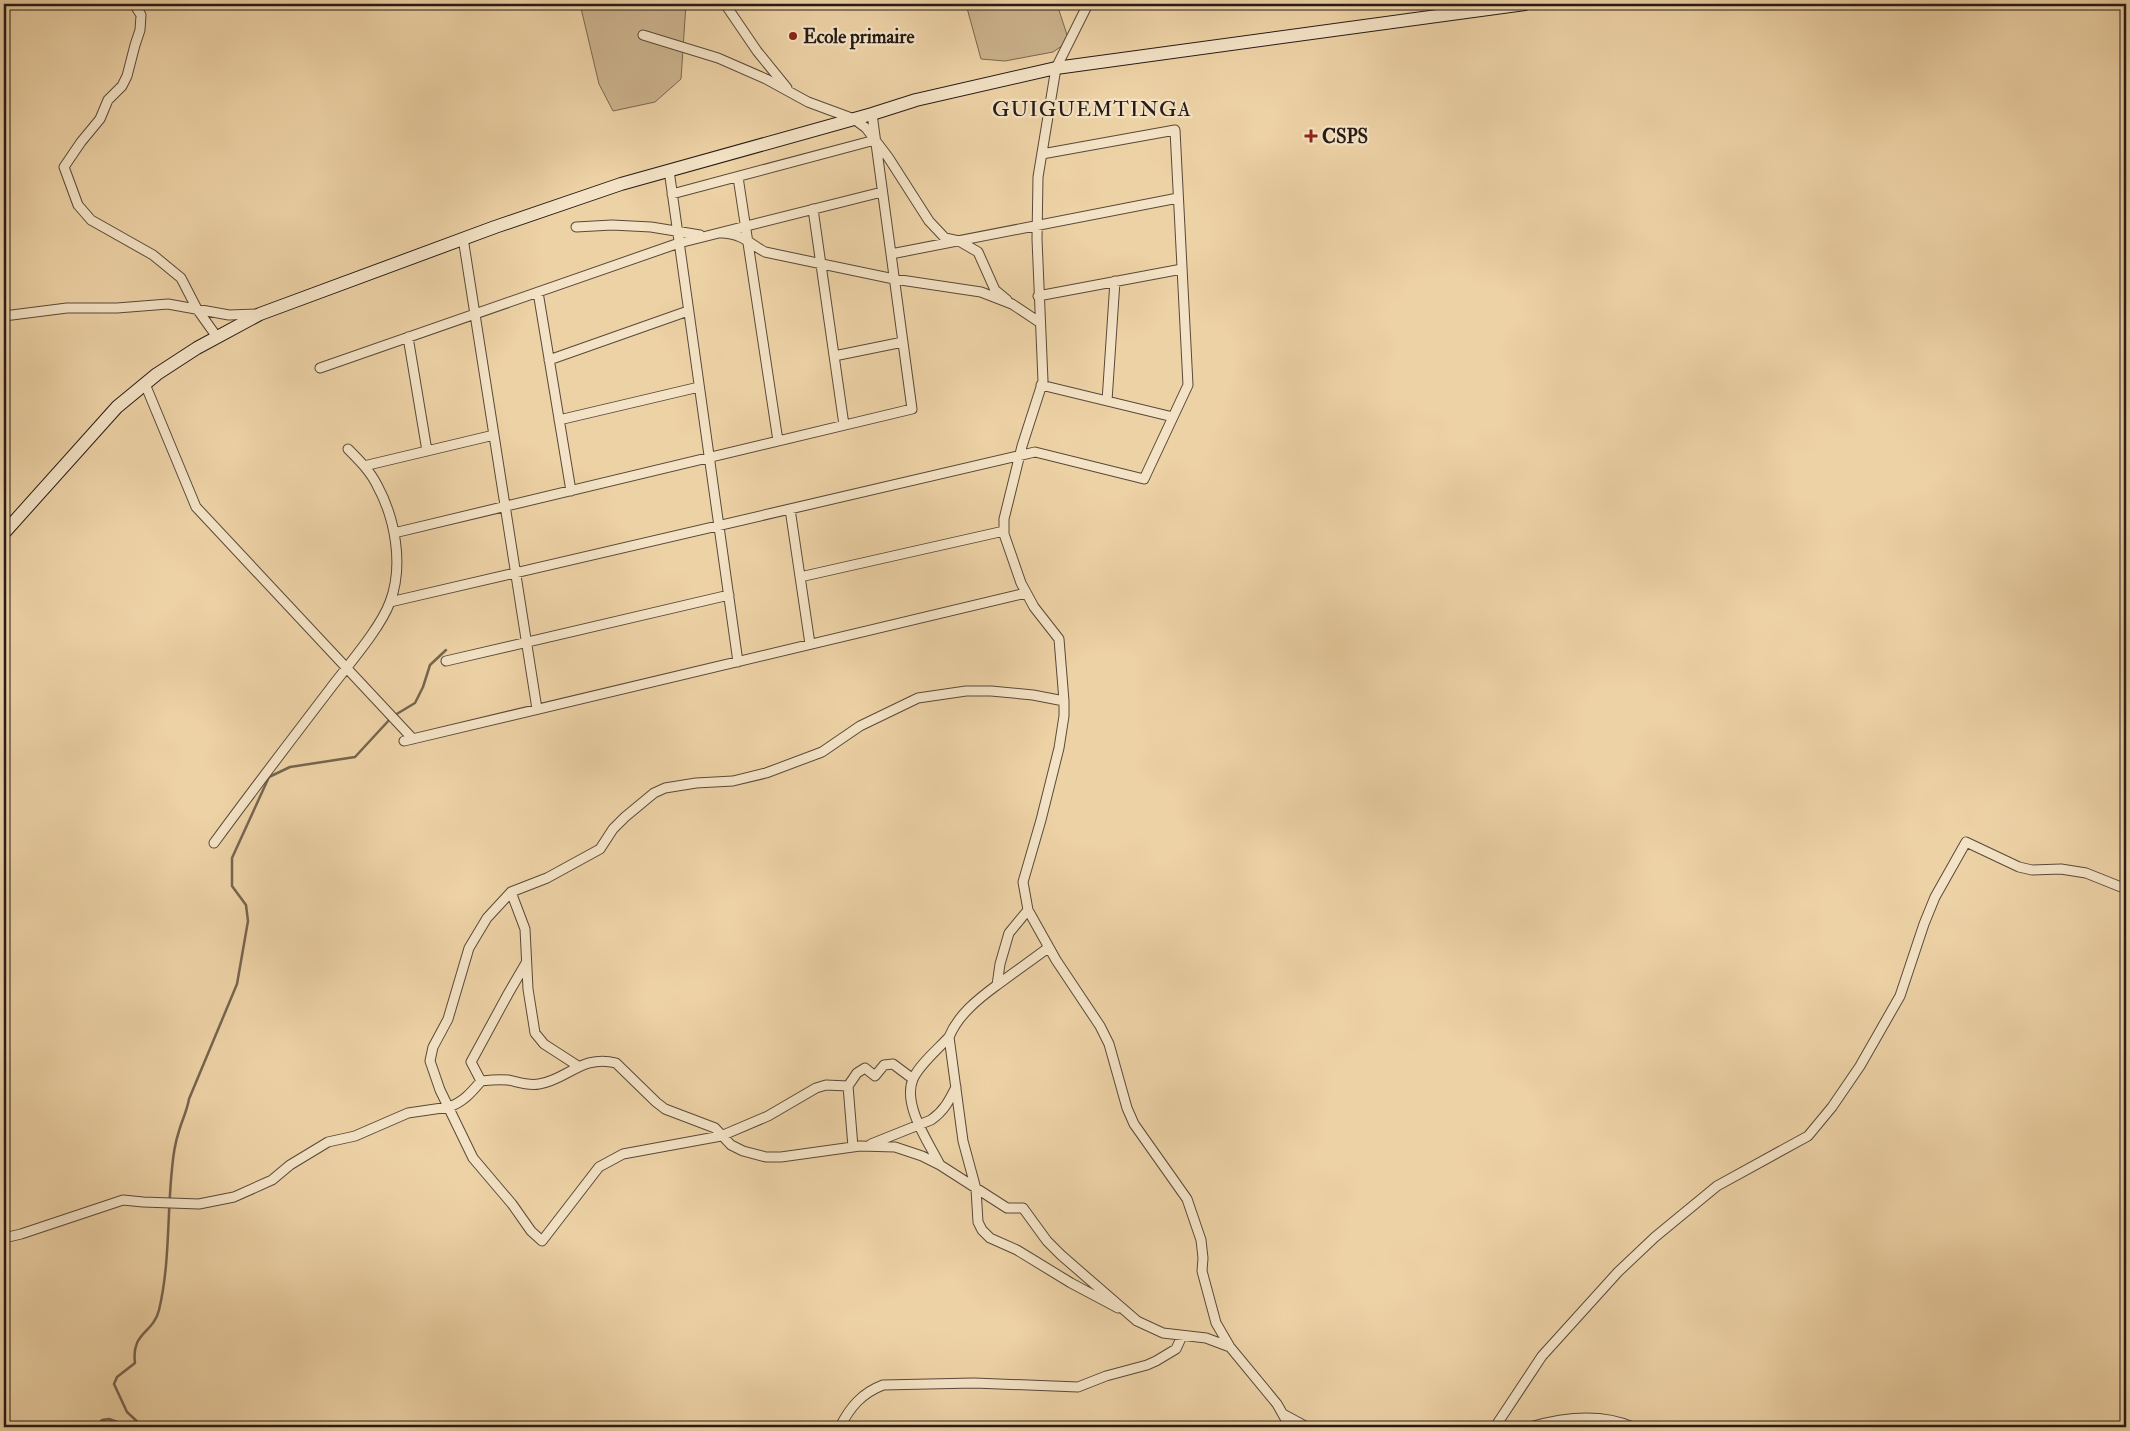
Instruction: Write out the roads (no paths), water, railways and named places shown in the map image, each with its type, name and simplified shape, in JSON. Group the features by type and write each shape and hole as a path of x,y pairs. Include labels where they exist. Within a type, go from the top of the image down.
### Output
{"street":[{"path":"134,4 141,15 140,30 127,76 122,86 108,100 100,119 64,167 78,205 91,220 153,255 181,278 197,309 216,337"},
{"path":"725,4 757,51 792,93"},
{"path":"1088,4 1056,68 1037,184 1041,385 1006,503 1004,531 1008,547 1026,593 1058,639 1064,701 1062,728 1055,765 1022,882 1028,910 1048,948 1100,1026 1109,1044 1127,1108 1134,1124 1187,1199 1201,1240 1202,1271 1216,1323 1230,1347 1277,1404 1290,1427"},
{"path":"4,534 110,414 145,384 197,348 260,314 463,238 621,184 668,170 872,114 916,100 1056,68 1525,4"},
{"path":"643,35 718,58 766,79 808,102 854,119 866,128 875,140 929,221 945,238 959,241 978,252 995,290 1039,322"},
{"path":"394,534 912,409 872,114"},
{"path":"390,602 1035,452 1144,479 1188,385 1175,130 1042,154"},
{"path":"672,194 875,140"},
{"path":"668,170 738,662"},
{"path":"738,177 778,441"},
{"path":"320,368 679,243 882,192"},
{"path":"891,254 1178,198"},
{"path":"812,210 844,425"},
{"path":"576,227 612,225 651,227 700,235 725,233 747,238 756,247 765,252 894,278 981,292 1012,304"},
{"path":"463,238 537,710"},
{"path":"1038,296 1182,269"},
{"path":"1107,401 1116,281"},
{"path":"538,292 571,491"},
{"path":"4,316 67,308 117,308 168,304 229,315 260,314"},
{"path":"549,360 688,311"},
{"path":"408,337 427,451"},
{"path":"834,356 903,342"},
{"path":"145,384 196,507 346,668 408,740 1026,593"},
{"path":"1041,385 1173,417"},
{"path":"559,420 699,386"},
{"path":"364,466 494,435"},
{"path":"214,843 377,626 390,602 396,576 394,534 390,514 376,484 364,466 348,450"},
{"path":"790,509 810,644"},
{"path":"800,577 1004,531"},
{"path":"446,661 729,595"},
{"path":"848,1086 826,1085 816,1088 768,1116 721,1136 623,1154 611,1159 599,1167 542,1241 531,1232 512,1204 473,1158 433,1073 431,1054 448,1019 469,948 488,918 511,892 547,878 600,849 625,817 654,793 672,785 733,781 766,773 822,752 860,726 918,698 966,691 991,691 1033,695 1064,701"},
{"path":"1495,1427 1542,1356 1618,1272 1655,1236 1717,1186 1808,1136 1832,1107 1860,1066 1900,996 1935,897 1966,842 2019,867 2032,870 2061,869 2086,872 2126,889"},
{"path":"511,892 525,929 526,963 534,1033 544,1044 578,1066"},
{"path":"997,985 1000,964 1009,933 1028,910"},
{"path":"940,1166 918,1125 911,1099 913,1079 948,1038 956,1023 972,1005 1048,948"},
{"path":"480,1081 471,1062 526,963"},
{"path":"948,1038 963,1141 976,1189 978,1222 982,1230 990,1238 1041,1263 1101,1300 1126,1311"},
{"path":"4,1238 22,1234 123,1200 199,1204 234,1197 272,1180 290,1165 328,1142 355,1136 402,1115 449,1108 466,1098 480,1081 494,1079 539,1084 578,1066 599,1062 616,1064 666,1109 714,1128 721,1136 743,1151 766,1157 782,1157 869,1146 895,1147 922,1156 1007,1208 1023,1208 1060,1256 1144,1326 1163,1333 1206,1338 1230,1347"},
{"path":"853,1147 848,1086 861,1069 868,1069 875,1076 888,1064 893,1064 901,1068 913,1079"},
{"path":"869,1146 886,1136 918,1125 939,1114 948,1103 956,1087"},
{"path":"840,1427 858,1400 870,1390 883,1385 974,1383 1078,1387 1106,1376 1147,1366 1176,1349 1182,1336"},
{"path":"1283,1414 1307,1427"},
{"path":"1530,1427 1560,1421 1592,1418 1614,1420 1633,1427"}],"waterway":[{"path":"395,715 415,703 423,687 430,665 446,650"},
{"path":"143,1427 127,1412 114,1384 117,1377 135,1363 136,1345 156,1318 159,1310 165,1275 170,1187 176,1140 189,1099 237,984 248,921 246,905 232,886 232,858 269,777 290,767 355,757 391,718"},
{"path":"96,1427 102,1420 109,1419 131,1427"}],"place":[{"name":"Ecole primaire","path":"793,36"},
{"name":"CSPS","path":"1311,136"}],"district":[{"name":"GUIGUEMTINGA","path":"1092,109"}]}
